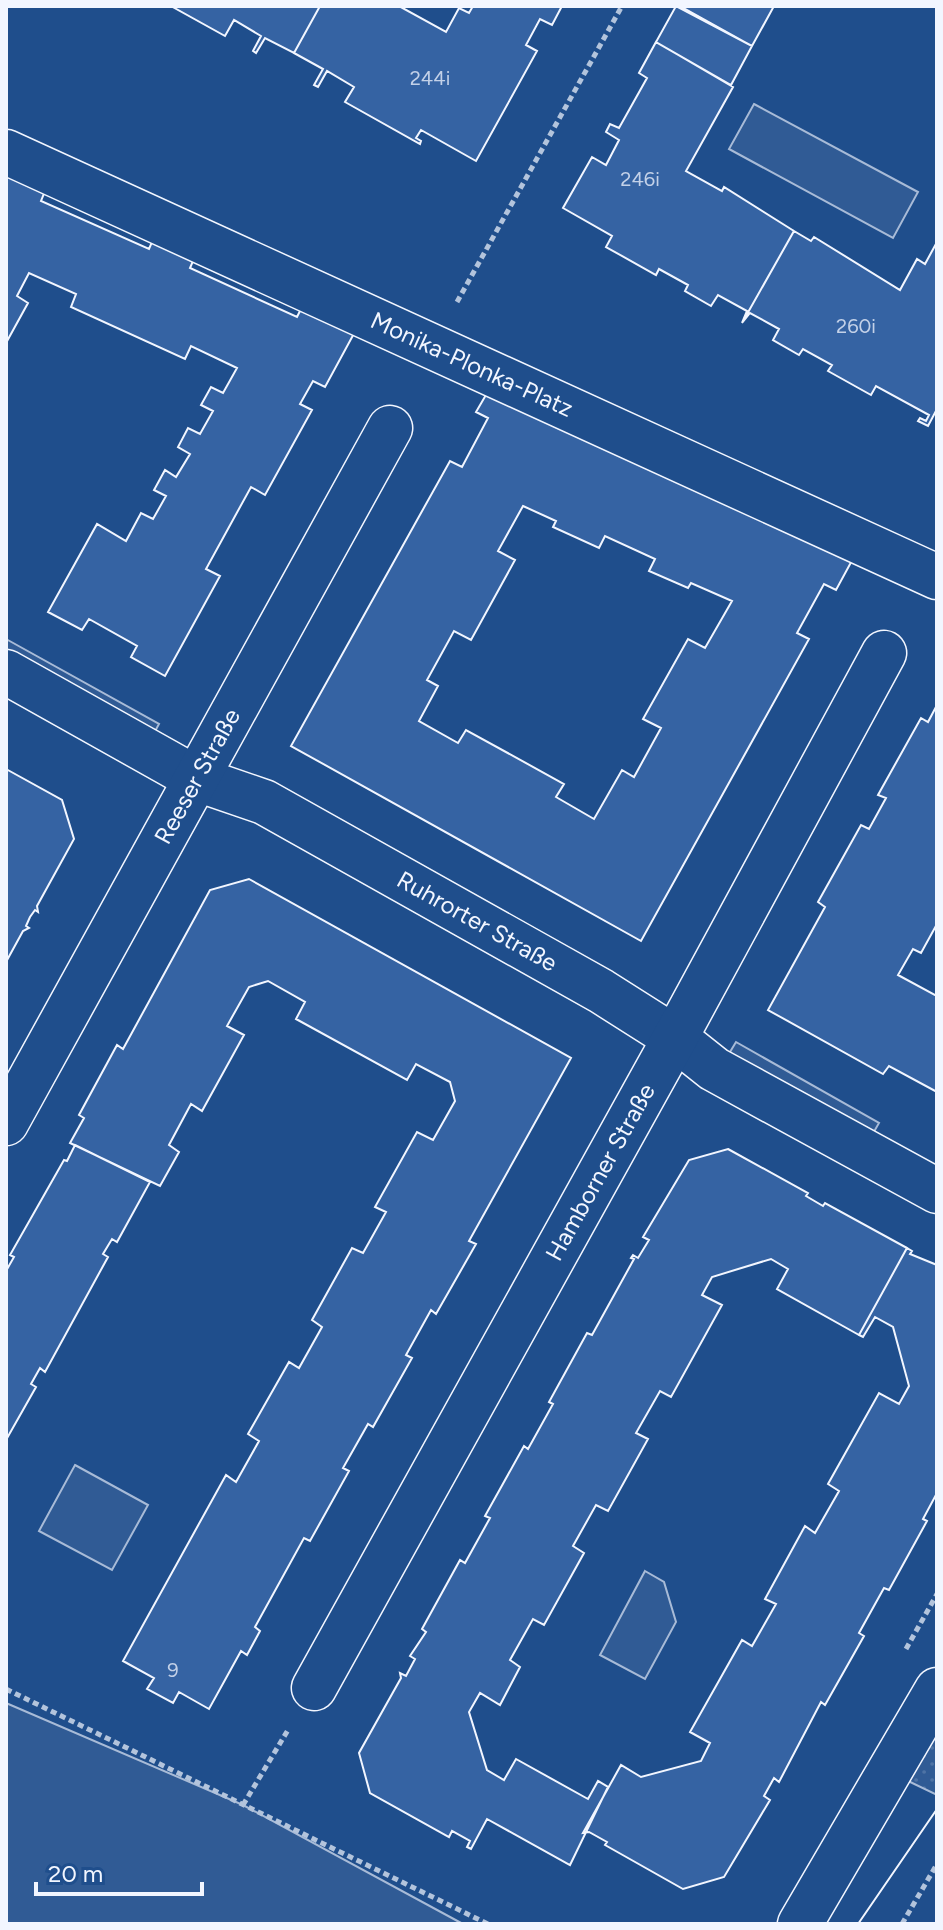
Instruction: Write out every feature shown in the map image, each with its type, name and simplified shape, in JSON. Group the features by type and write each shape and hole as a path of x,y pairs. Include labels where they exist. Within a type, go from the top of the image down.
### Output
{"street":[{"name":"Monika-Plonka-Platz","path":"6,152 937,577"},
{"name":"Reeser Straße","path":"6,1123 390,428"},
{"name":"Hamborner Straße","path":"314,1688 675,1038 884,653"},
{"name":"Ruhrorter Straße","path":"6,672 197,779 264,802 601,991 675,1038 714,1069 937,1191"},
{"path":"800,1924 937,1690"}],"path":[{"path":"434,345 622,6"},
{"path":"243,1805 314,1688"},
{"path":"6,1689 488,1924"},
{"path":"902,1924 937,1864"}],"shaded area":[{"path":"754,104 918,192 893,238 729,149"},
{"path":"6,639 159,724 152,737 6,656"},
{"path":"736,1042 879,1123 871,1137 727,1057"},
{"path":"75,1465 148,1505 112,1570 39,1531"},
{"path":"645,1571 664,1582 676,1622 645,1679 600,1655"},
{"path":"6,1703 243,1805 463,1924 6,1924"},
{"path":"937,1728 937,1795 906,1780"}],"building":[{"path":"171,6 320,6 294,53 265,38 256,53 253,51 261,36 234,20 225,36"},
{"path":"320,6 399,6 446,32 459,8 469,13 473,6 562,6 552,25 540,19 526,45 537,51 476,161 421,130 416,138 421,141 420,144 345,102 354,87 327,71 318,87 314,85 323,69 294,53"},
{"path":"676,6 752,46 731,85 656,42"},
{"path":"680,6 774,6 752,46"},
{"path":"656,42 733,87 686,171 722,191 724,187 794,231 742,323 747,311 718,295 711,306 685,291 688,285 659,269 656,275 606,247 612,236 563,208 592,157 606,165 619,140 606,132 610,124 619,128 647,78 639,73"},
{"path":"6,168 47,186 41,201 149,249 155,235 196,254 190,268 297,317 304,303 357,328 325,387 313,381 300,404 312,410 265,495 251,487 206,569 220,576 165,676 131,657 137,646 89,619 82,630 48,612 97,524 126,541 141,513 153,519 166,496 154,490 165,470 176,477 190,454 178,447 188,428 200,434 213,411 201,405 211,387 223,393 237,368 191,346 185,359 71,307 76,294 29,273 17,296 28,303 6,343"},
{"path":"794,231 811,241 814,237 900,290 917,259 925,264 937,242 937,409 928,426 918,421 920,418 926,421 929,415 876,386 871,395 828,371 832,365 803,349 799,355 773,340 779,329 750,313 742,323"},
{"path":"490,388 855,555 836,590 824,584 797,633 809,639 641,941 291,746 450,461 462,467 488,418 476,412","holes":["523,506 556,521 553,527 599,548 605,536 655,559 649,571 688,588 691,583 732,601 705,648 688,639 643,719 661,728 634,777 622,770 594,819 556,797 564,784 466,730 458,743 419,721 438,686 427,680 454,631 471,640 515,560 498,551"]},
{"path":"937,705 937,924 921,953 913,949 898,975 937,996 937,1092 889,1066 883,1074 768,1010 825,907 818,902 861,825 869,829 886,798 878,795 921,718 928,722"},
{"path":"6,769 62,800 74,839 37,906 38,912 35,910 30,917 26,926 29,928 23,931 6,962"},
{"path":"249,879 571,1058 469,1241 476,1244 436,1314 431,1310 406,1355 412,1358 373,1427 368,1424 343,1468 349,1471 310,1541 304,1538 255,1627 260,1631 247,1655 241,1651 209,1709 179,1692 173,1703 147,1689 154,1678 123,1661 226,1475 236,1482 259,1441 248,1434 289,1362 299,1368 322,1327 312,1320 352,1248 363,1253 386,1212 375,1207 417,1132 433,1140 455,1101 450,1082 416,1064 407,1080 296,1019 305,1002 268,981 249,987 227,1026 244,1035 202,1111 191,1104 169,1145 179,1152 160,1186 70,1143 84,1118 79,1115 117,1045 123,1049 210,890"},
{"path":"75,1145 150,1182 117,1242 112,1239 103,1254 108,1257 45,1372 40,1368 31,1384 36,1387 6,1440 6,1271 14,1257 10,1255"},
{"path":"728,1149 808,1193 806,1196 823,1206 825,1203 907,1248 859,1335 777,1289 788,1269 771,1259 712,1277 702,1295 722,1305 671,1397 660,1391 636,1433 648,1439 608,1511 596,1505 573,1546 584,1553 544,1625 533,1619 510,1660 520,1667 500,1705 480,1693 469,1712 487,1770 504,1780 516,1759 588,1799 598,1781 608,1787 570,1865 487,1819 471,1849 467,1847 470,1841 452,1831 449,1837 370,1793 359,1753 401,1678 400,1673 406,1676 415,1659 410,1656 426,1632 422,1629 460,1560 465,1563 490,1518 485,1516 524,1446 528,1449 553,1404 549,1402 587,1333 592,1335 634,1259 631,1258 633,1255 638,1258 649,1240 643,1237 689,1160"},
{"path":"907,1248 912,1251 910,1254 937,1265 937,1493 923,1519 927,1521 889,1590 884,1588 859,1633 864,1636 825,1705 821,1702 779,1782 774,1778 764,1796 770,1800 724,1877 683,1889 605,1845 607,1842 589,1832 583,1833 621,1765 641,1777 701,1761 710,1743 690,1732 742,1640 752,1646 776,1604 765,1599 805,1526 815,1533 839,1491 828,1484 879,1393 899,1404 909,1386 893,1327 875,1317 863,1337 859,1335"}],"tram line":[{"path":"858,1924 937,1809"}]}
